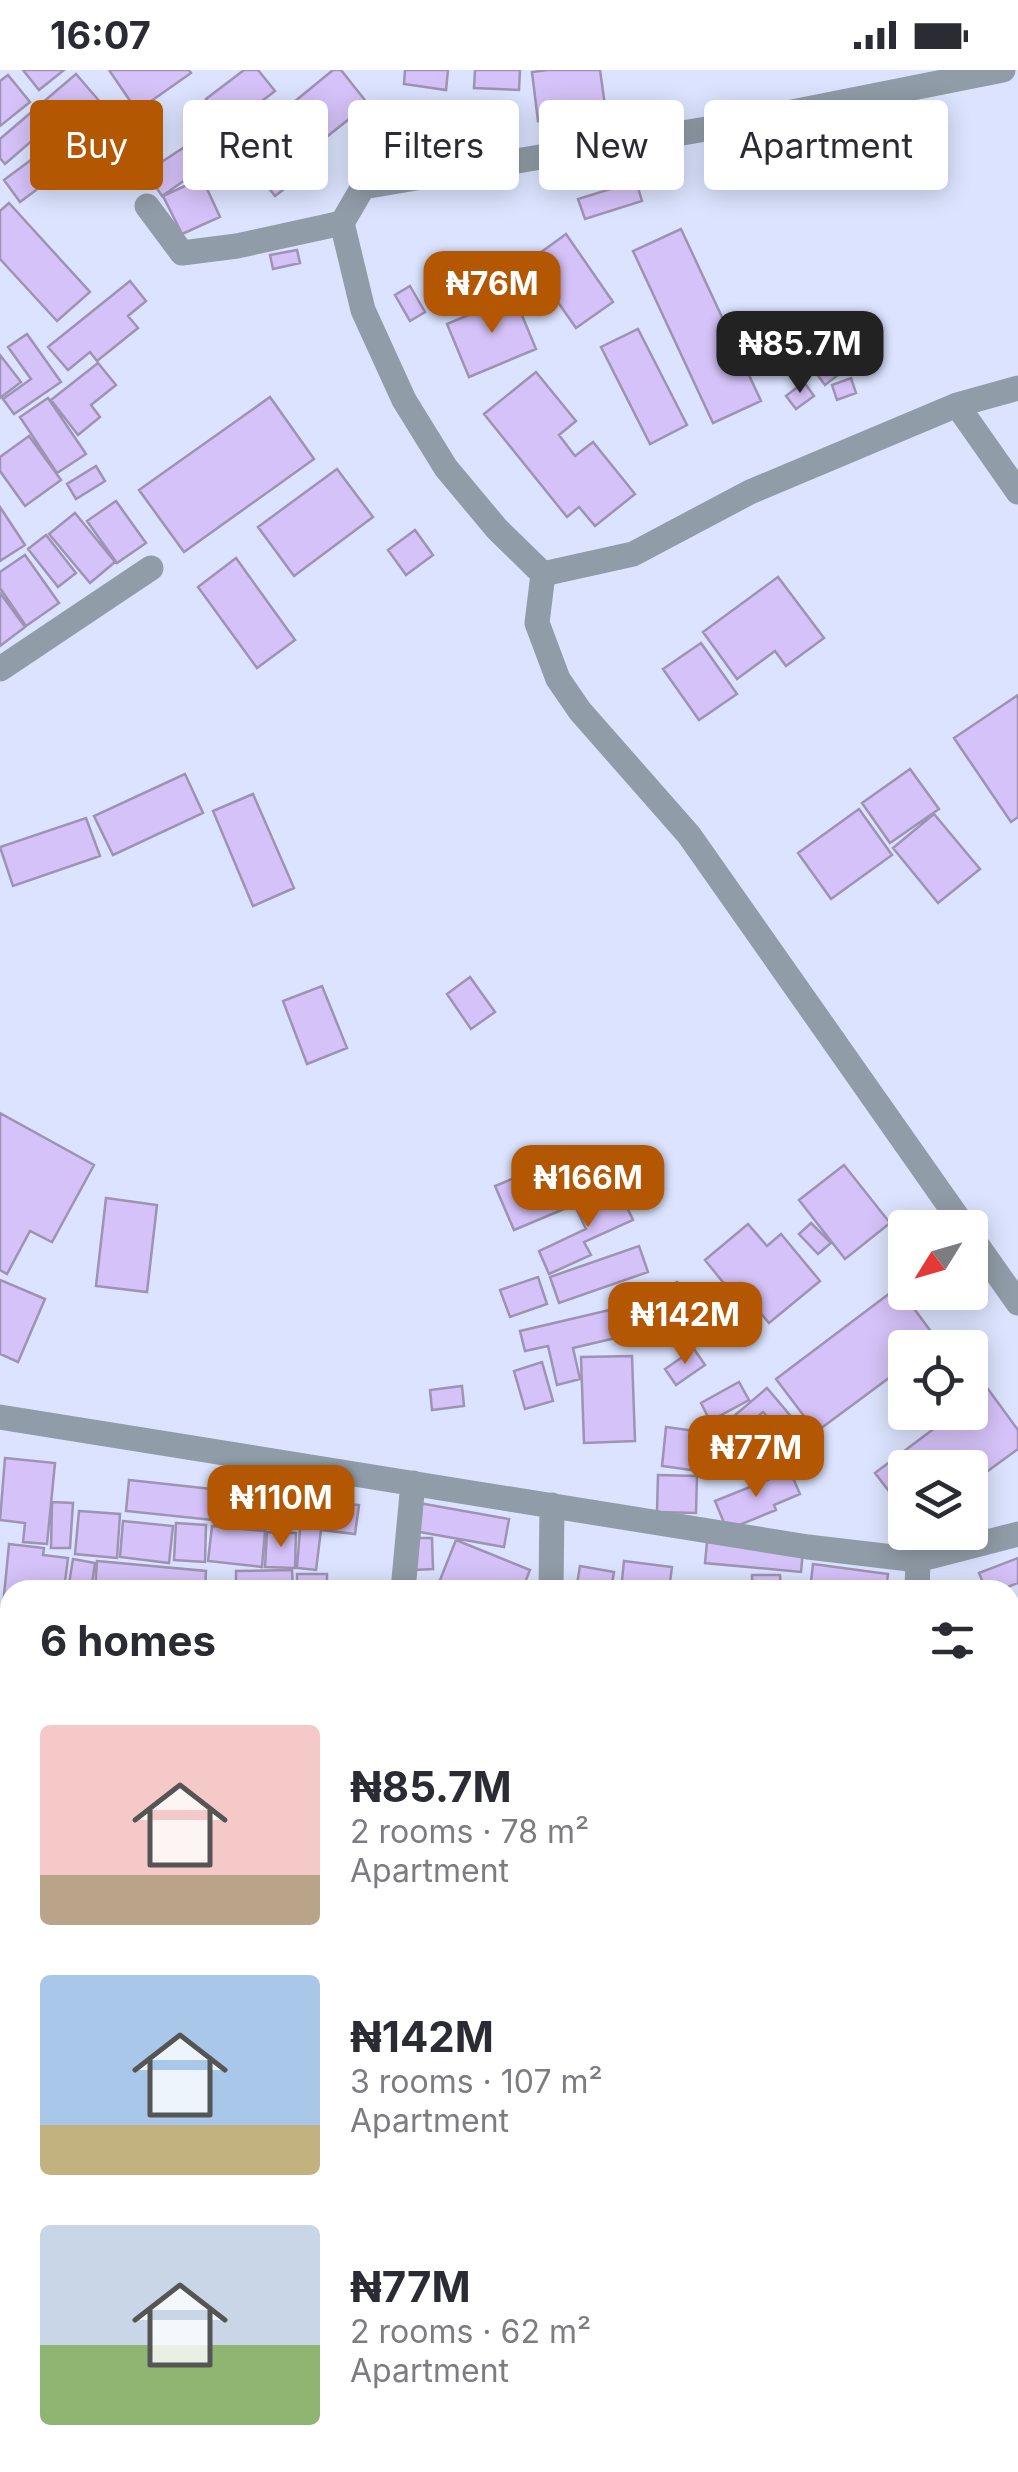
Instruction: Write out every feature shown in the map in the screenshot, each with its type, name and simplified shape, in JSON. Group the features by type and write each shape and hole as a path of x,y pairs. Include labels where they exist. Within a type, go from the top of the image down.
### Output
{"street":[{"path":"543,574 497,529 446,468 404,400 363,310 342,223 363,188 712,128 1004,70"},
{"path":"147,206 182,253 237,246 342,223"},
{"path":"543,574 633,554 750,492 957,405 1018,388"},
{"path":"957,405 1018,492"},
{"path":"0,669 151,568"},
{"path":"543,574 536,623 558,679 580,711 689,835 952,1210"},
{"path":"988,1260 1018,1303"},
{"path":"0,1417 808,1548 910,1580"},
{"path":"404,1580 413,1483"},
{"path":"551,1580 552,1504"},
{"path":"920,1580 1018,1534"}],"building":[{"path":"23,70 64,70 39,90"},
{"path":"109,70 191,73 153,100 129,100"},
{"path":"244,70 258,70 275,91 263,100 206,99"},
{"path":"333,70 341,70 365,100 348,100 348,120 328,136 328,100 296,100"},
{"path":"405,70 448,70 446,90 404,84"},
{"path":"475,70 520,70 519,90 474,88"},
{"path":"600,70 604,100 539,100 538,121 532,72"},
{"path":"76,74 98,100 46,100"},
{"path":"8,75 30,102 0,126 0,81"},
{"path":"30,113 30,142 5,164 0,158 0,139"},
{"path":"183,148 183,181 162,196 158,190 163,190 163,161"},
{"path":"30,161 30,190 36,190 20,202 4,180"},
{"path":"183,187 183,190 208,190 220,217 182,234 163,196"},
{"path":"607,190 639,190 642,201 585,219 578,199"},
{"path":"9,203 90,292 57,321 0,259 0,211"},
{"path":"681,229 761,401 713,423 633,251"},
{"path":"566,234 613,302 576,328 529,261"},
{"path":"297,250 300,263 273,269 270,255"},
{"path":"130,281 146,301 128,316 138,328 97,361 90,352 68,370 48,347"},
{"path":"410,286 425,312 410,321 395,295"},
{"path":"514,296 536,349 469,377 447,324"},
{"path":"638,329 687,425 650,444 601,347"},
{"path":"27,334 61,382 14,414 3,399 31,379 8,347"},
{"path":"0,355 21,382 0,398"},
{"path":"838,356 847,368 825,385 816,373"},
{"path":"98,363 116,385 91,405 100,417 78,435 51,400"},
{"path":"536,372 576,421 559,435 575,456 593,442 635,494 595,526 579,507 567,517 484,414"},
{"path":"851,378 856,393 837,400 832,385"},
{"path":"804,382 814,396 796,409 786,396"},
{"path":"270,397 314,459 184,552 139,490"},
{"path":"48,398 86,454 57,473 20,417"},
{"path":"29,436 61,480 25,506 0,471 0,457"},
{"path":"96,466 105,481 76,499 67,484"},
{"path":"337,469 373,517 294,576 258,527"},
{"path":"116,501 146,543 117,563 87,521"},
{"path":"0,507 25,545 0,561"},
{"path":"75,513 115,562 90,583 49,534"},
{"path":"415,530 433,555 406,575 388,550"},
{"path":"46,535 76,573 58,587 28,549"},
{"path":"25,555 59,603 26,626 0,588 0,572"},
{"path":"236,558 295,640 257,668 198,587"},
{"path":"778,577 824,638 786,666 775,651 737,679 703,632"},
{"path":"0,593 25,627 0,646"},
{"path":"701,643 737,694 699,720 663,669"},
{"path":"1018,695 1018,817 1011,822 954,738"},
{"path":"910,769 939,809 890,843 862,803"},
{"path":"185,774 203,813 113,855 94,816"},
{"path":"253,794 294,888 253,906 213,811"},
{"path":"859,809 892,855 831,899 798,853"},
{"path":"934,814 980,869 938,903 893,848"},
{"path":"86,818 100,856 13,886 0,847"},
{"path":"470,977 495,1012 471,1029 447,994"},
{"path":"322,986 347,1048 307,1064 283,1001"},
{"path":"0,1113 94,1165 52,1242 30,1231 7,1274 0,1270"},
{"path":"577,1152 595,1196 514,1230 495,1186"},
{"path":"844,1165 888,1225 845,1259 799,1200"},
{"path":"618,1188 633,1220 584,1242 591,1255 549,1274 539,1251 586,1229 576,1208"},
{"path":"106,1198 157,1205 147,1292 96,1286"},
{"path":"811,1223 831,1243 818,1254 799,1234"},
{"path":"748,1224 767,1246 781,1234 820,1281 769,1323 747,1296 739,1302 705,1260"},
{"path":"639,1246 648,1272 559,1303 550,1277"},
{"path":"538,1277 547,1304 510,1317 500,1290"},
{"path":"0,1280 45,1299 18,1362 0,1354"},
{"path":"677,1282 693,1306 675,1318 659,1294"},
{"path":"888,1295 888,1310 915,1310 930,1330 888,1330 888,1379 816,1432 776,1379"},
{"path":"618,1308 624,1336 573,1348 580,1379 557,1385 548,1346 525,1351 520,1331"},
{"path":"694,1349 705,1365 676,1385 665,1369"},
{"path":"632,1356 635,1441 584,1443 581,1357"},
{"path":"542,1362 553,1401 525,1409 514,1371"},
{"path":"739,1382 749,1400 710,1421 701,1403"},
{"path":"462,1386 464,1406 432,1410 430,1390"},
{"path":"767,1388 810,1439 789,1458 765,1430 773,1423 763,1412 720,1449 709,1437"},
{"path":"988,1389 1018,1430 1018,1449 988,1471 988,1450 906,1450 932,1430 988,1430"},
{"path":"666,1427 703,1432 699,1471 662,1466"},
{"path":"5,1458 55,1463 47,1544 23,1542 25,1523 0,1520"},
{"path":"888,1463 888,1490 875,1473"},
{"path":"790,1471 800,1494 774,1505 776,1510 727,1530 715,1501"},
{"path":"658,1475 697,1476 696,1513 657,1512"},
{"path":"129,1480 359,1505 355,1534 321,1530 316,1570 297,1568 300,1529 126,1511"},
{"path":"52,1502 73,1503 70,1548 51,1548"},
{"path":"419,1503 509,1519 504,1547 414,1531"},
{"path":"79,1511 120,1514 117,1558 75,1554"},
{"path":"123,1521 173,1526 169,1563 120,1557"},
{"path":"176,1523 206,1525 205,1562 174,1560"},
{"path":"212,1526 265,1531 262,1567 208,1561"},
{"path":"267,1532 296,1533 295,1568 265,1567"},
{"path":"412,1538 432,1538 433,1569 414,1570"},
{"path":"456,1540 530,1570 526,1580 440,1580"},
{"path":"707,1542 803,1551 801,1572 705,1563"},
{"path":"9,1544 44,1548 43,1555 68,1558 65,1580 6,1580"},
{"path":"1018,1558 1018,1580 982,1580 979,1573"},
{"path":"73,1559 95,1563 92,1580 70,1580"},
{"path":"97,1561 206,1571 206,1580 96,1580"},
{"path":"624,1561 672,1567 670,1580 622,1580"},
{"path":"813,1564 888,1574 887,1580 811,1580"},
{"path":"580,1566 614,1572 613,1580 578,1580"},
{"path":"292,1570 292,1580 236,1580 236,1571"},
{"path":"297,1574 327,1574 327,1580 297,1580"},
{"path":"752,1575 780,1575 780,1580 752,1580"}]}
